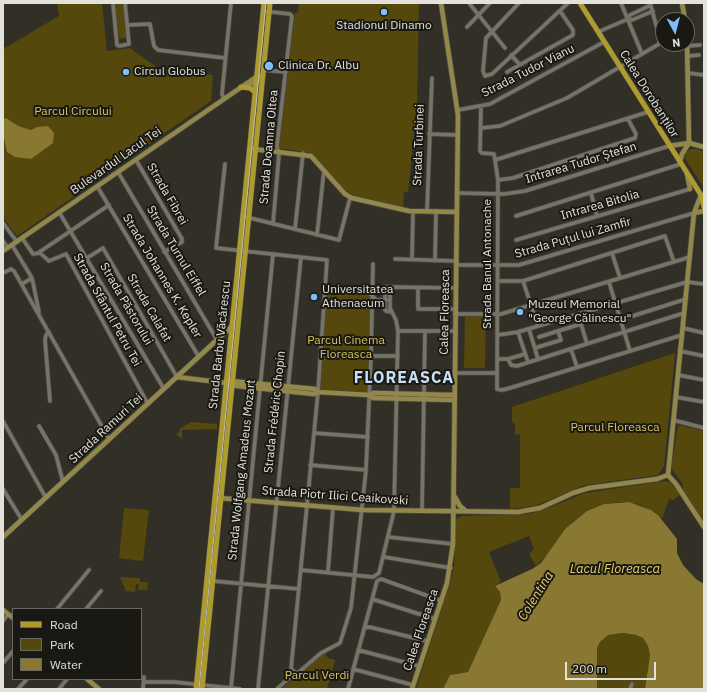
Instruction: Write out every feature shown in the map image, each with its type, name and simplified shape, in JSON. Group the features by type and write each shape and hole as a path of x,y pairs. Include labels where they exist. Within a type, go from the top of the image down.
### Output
{"main road":[{"name":"Strada Barbu Văcărescu","path":"196,687 264,3"},
{"name":"Strada Barbu Văcărescu","path":"203,687 270,3"},
{"name":"Calea Dorobanților","path":"580,3 669,146 703,196 704,207"},
{"path":"241,87 250,88 255,92"}],"street":[{"path":"113,3 118,46 129,45 125,3"},
{"path":"224,99 222,94 231,3"},
{"name":"Calea Floreasca","path":"412,687 442,600 451,568 453,544 458,110 441,3"},
{"path":"469,3 505,48"},
{"path":"467,28 490,3"},
{"path":"519,3 486,39 483,71 485,76 490,75 568,3"},
{"path":"621,3 642,54"},
{"path":"481,128 500,126 567,98 620,68 660,42 651,4 630,15 628,19"},
{"path":"263,11 269,12"},
{"path":"507,72 573,35 573,30 560,11"},
{"path":"598,32 628,19 632,20 652,11"},
{"name":"Strada Doamna Oltea","path":"269,12 290,14 292,16 277,146 279,151 273,224"},
{"path":"128,25 150,24 154,46 158,50 225,58"},
{"name":"Strada Tudor Vianu","path":"458,110 494,102 604,42"},
{"path":"695,45 700,45"},
{"path":"516,216 680,163 682,154 689,143 688,52"},
{"path":"511,55 520,65"},
{"path":"688,56 699,55"},
{"path":"257,75 263,72 286,72"},
{"name":"Bulevardul Lacul Tei","path":"241,87 256,82 263,72"},
{"path":"688,73 704,75"},
{"name":"Bulevardul Lacul Tei","path":"3,251 257,75"},
{"name":"Strada Turbinei","path":"427,211 428,134 432,78"},
{"path":"481,106 480,151 482,153 494,153 495,160 648,112"},
{"path":"498,180 513,178 635,138 636,134 628,119"},
{"path":"428,134 458,134"},
{"path":"669,146 689,143 704,147"},
{"name":"Intrarea Tudor Ștefan","path":"457,193 498,194 525,191 669,146"},
{"path":"249,148 311,156 350,198 413,211 457,212"},
{"path":"295,229 303,154"},
{"name":"Strada Fibrei","path":"136,160 182,239 182,242 164,252"},
{"name":"Strada Banul Antonache","path":"495,160 498,180 497,389 504,390 577,367"},
{"path":"225,164 216,248 327,260 318,392 291,669 290,677 277,689"},
{"path":"317,235 324,170"},
{"name":"Strada Turnul Eiffel","path":"118,172 217,340"},
{"path":"687,174 690,189"},
{"name":"Strada Johannes K. Kepler","path":"97,186 199,357"},
{"name":"Intrarea Bitolia","path":"516,240 690,189"},
{"path":"591,193 597,216"},
{"path":"703,196 694,213 668,475 676,484 704,527"},
{"path":"242,216 339,240 350,198"},
{"name":"Strada Johannes K. Kepler","path":"70,230 109,205"},
{"path":"694,213 704,207"},
{"path":"412,259 413,211"},
{"path":"435,261 436,211"},
{"name":"Strada Păstorului","path":"59,212 164,389"},
{"name":"Strada Puțul lui Zamfir","path":"395,259 498,266 524,264 694,213"},
{"path":"3,222 17,242"},
{"path":"38,253 70,230"},
{"path":"498,281 523,281 665,236 674,262"},
{"name":"Strada Sfântul Petru Tei","path":"22,238 32,254 38,253 51,261 63,254 66,254 148,404"},
{"path":"3,241 10,246 32,278 40,315"},
{"name":"Strada Calafat","path":"87,258 103,248 177,377"},
{"name":"Strada Wolfgang Amadeus Mozart","path":"231,688 273,254"},
{"path":"612,254 620,278"},
{"name":"Strada Frédéric Chopin","path":"258,689 300,257"},
{"path":"418,288 418,309 498,314 690,258"},
{"path":"291,669 293,672 299,672 321,653 340,643 351,608 363,510 366,470 370,395 373,264"},
{"path":"3,273 10,269 22,284 109,439"},
{"path":"22,284 32,278"},
{"path":"523,281 538,326"},
{"path":"609,282 630,351"},
{"path":"498,335 529,329 687,282 704,284"},
{"path":"392,312 386,312 384,300 385,287 456,288"},
{"path":"300,570 373,577 380,573 394,511 398,331 396,320 392,312 390,287"},
{"path":"325,288 355,289 372,295 376,300 390,300"},
{"path":"620,320 686,299"},
{"path":"508,359 512,365 528,362 684,313"},
{"path":"539,337 581,324 588,344"},
{"name":"Strada Ramuri Tei","path":"3,536 232,326"},
{"path":"683,328 704,333"},
{"path":"529,329 538,359"},
{"path":"398,331 455,331"},
{"path":"422,512 426,331"},
{"path":"535,348 561,340 558,331"},
{"path":"49,332 46,335 45,340 50,401"},
{"path":"518,332 528,362"},
{"path":"222,335 231,335"},
{"path":"572,349 577,367 682,335"},
{"path":"680,351 704,356"},
{"path":"497,359 508,359 525,354"},
{"path":"371,356 398,356"},
{"path":"187,368 185,372 188,380"},
{"path":"455,373 496,373"},
{"path":"678,374 704,380"},
{"path":"177,377 188,380 226,383 261,383 314,394 318,392 370,395 373,393 397,396 454,397"},
{"path":"232,383 261,389 288,389"},
{"path":"676,397 704,402"},
{"path":"673,420 704,428"},
{"path":"3,421 46,498"},
{"path":"39,426 56,455 63,482"},
{"path":"314,432 368,437"},
{"path":"310,465 366,470"},
{"name":"Strada Piotr Ilici Ceaikovski","path":"215,497 363,510 422,512 528,511 589,488 657,479 668,475"},
{"path":"3,489 22,520"},
{"path":"454,495 460,506 467,512"},
{"path":"328,572 334,508"},
{"path":"388,537 453,544"},
{"path":"384,557 451,568"},
{"path":"59,608 89,570"},
{"path":"348,689 378,581 381,580 442,600"},
{"path":"214,581 299,589"},
{"path":"87,608 101,591"},
{"path":"372,599 435,619"},
{"path":"3,610 12,617"},
{"path":"3,621 8,614"},
{"path":"365,626 427,641"},
{"path":"358,650 419,666"},
{"path":"3,663 12,652"},
{"path":"354,669 412,687"},
{"path":"143,689 144,677"},
{"path":"18,689 26,680"},
{"path":"59,689 66,680"},
{"path":"88,680 99,689"},
{"path":"144,682 151,680 196,687 240,689"},
{"path":"630,689 632,684"}],"green space":[{"name":"Parcul Circului","path":"57,3 102,3 107,51 130,48 159,69 213,75 211,101 17,236 3,217 3,49 59,16"},
{"path":"115,3 123,3 127,38 119,39"},
{"path":"299,3 419,3 417,105 408,192 404,192 403,208 357,197 343,189 311,153 279,148 295,13 298,13"},
{"path":"691,149 697,149 704,152 704,188 684,157 686,152"},
{"name":"Parcul Cinema Floreasca","path":"326,290 360,292 371,296 369,392 320,389"},
{"path":"465,314 486,314 485,368 464,368"},
{"name":"Parcul Floreasca","path":"675,353 664,466 658,475 585,485 534,506 510,509 510,488 520,488 520,435 515,434 515,424 512,422 512,407"},
{"path":"191,422 217,424 217,429 182,430 182,439 176,434 180,431 179,429"},
{"path":"678,425 704,431 704,523 684,493 682,483 671,468"},
{"path":"664,481 670,482 681,494 673,500 669,499 662,519 655,512 637,504 620,502 604,504 587,511 570,524 550,552 536,566 529,554 534,549 529,536 489,552 501,582 495,586 500,592 501,600 468,672 450,675 443,689 416,689 454,568 456,519 462,516 528,514 551,507 585,493"},
{"path":"124,508 149,510 143,561 119,558"},
{"path":"120,577 140,578 140,582 148,582 147,590 138,590 139,584 136,584 135,592 126,591"},
{"path":"623,633 636,635 643,638 648,646 650,655 645,689 597,689 597,648 600,642 608,635"},
{"name":"Parcul Verdi","path":"324,653 328,658 335,660 327,689 281,689"}],"water":[{"path":"6,118 18,126 31,130 37,127 48,126 54,133 53,143 31,159 15,157 7,152 3,134 3,119"},
{"name":"Lacul Floreasca","path":"629,502 651,510 658,515 677,539 677,553 683,565 696,579 704,584 704,689 645,689 650,655 648,646 643,638 636,635 623,633 608,635 600,642 597,648 597,689 443,689 450,675 468,672 501,600 500,592 495,586 532,569 541,563 566,528 587,511 604,504"}],"tram line":[{"path":"199,689 266,3"}],"place":[{"name":"Stadionul Dinamo","path":"384,12"},
{"name":"Clinica Dr. Albu","path":"269,66"},
{"name":"Circul Globus","path":"126,72"},
{"name":"Universitatea Athenaeum","path":"314,297"},
{"name":"Muzeul Memorial \"George Călinescu\"","path":"520,312"}],"district":[{"name":"FLOREASCA","path":"404,378"}],"water label":[{"name":"Colentina","path":"536,596"}]}
